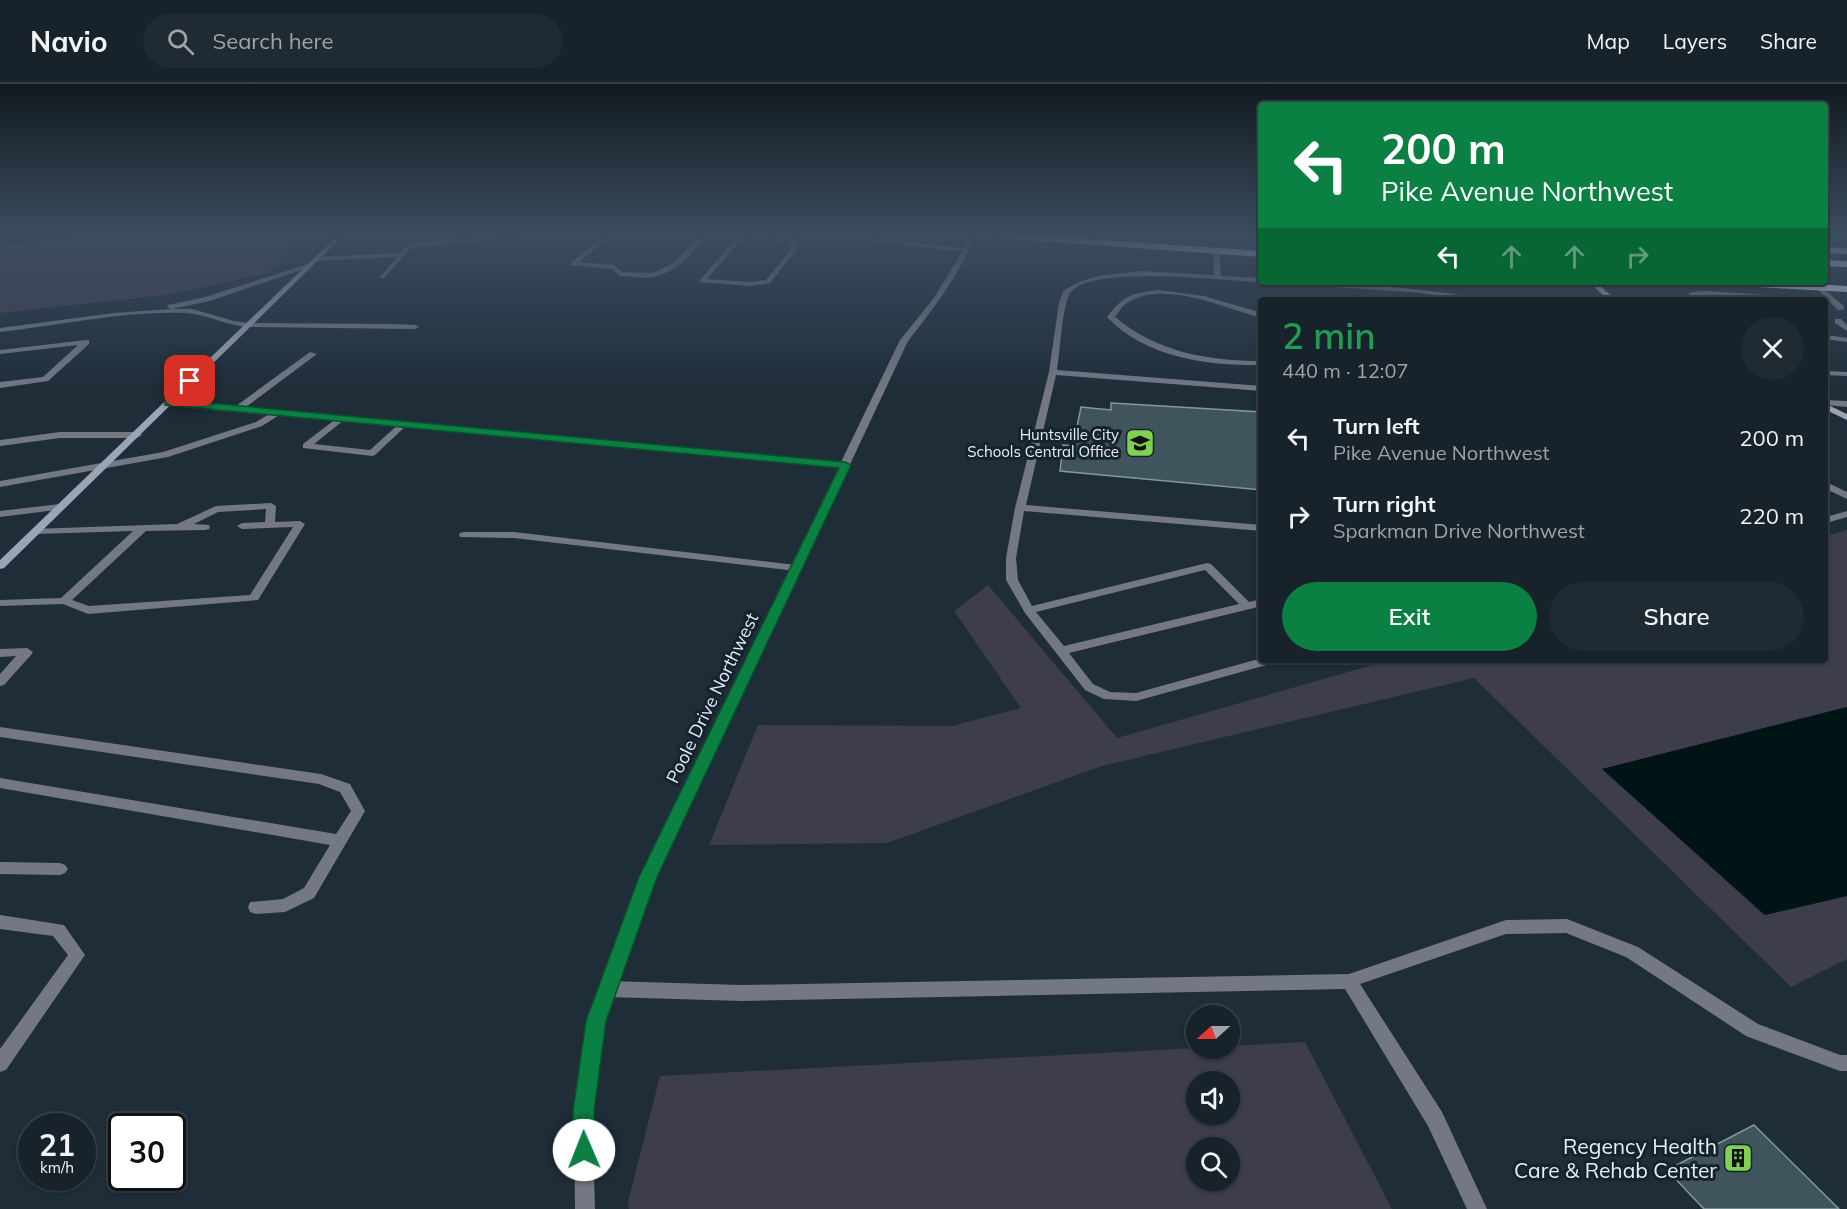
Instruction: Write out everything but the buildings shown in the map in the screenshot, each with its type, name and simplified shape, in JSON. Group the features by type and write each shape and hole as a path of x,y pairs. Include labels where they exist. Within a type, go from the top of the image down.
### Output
{"highway":[{"path":"1825,288 1847,289"}],"main road":[{"path":"0,566 286,288"},
{"path":"1828,406 1847,417"}],"street":[{"path":"134,314 207,299 242,288"},
{"name":"Poole Drive Northwest","path":"585,1209 583,1111 596,1021 648,877 906,337 944,288"},
{"path":"1073,288 1068,290 1063,302 1053,372 1020,508 1011,558 1012,580 1029,610 1089,687 1108,696 1136,697 1259,663"},
{"path":"1368,288 1468,297"},
{"path":"1376,288 1380,297"},
{"path":"1818,288 1824,297"},
{"path":"1258,315 1213,299 1167,292 1126,299 1116,307 1112,317 1123,329 1147,343 1181,354 1218,361 1258,363"},
{"path":"1691,297 1695,294 1706,293 1757,297"},
{"path":"1829,304 1845,308"},
{"path":"0,330 134,314 183,311 208,313 222,320 247,326 355,324 415,327"},
{"path":"1844,321 1847,329"},
{"path":"1828,337 1847,340"},
{"path":"0,352 86,342 51,376 27,382 14,380 0,383"},
{"path":"239,408 313,354"},
{"path":"1053,372 1258,389"},
{"path":"1828,372 1847,374"},
{"path":"169,402 845,465"},
{"path":"1828,405 1847,404"},
{"path":"0,484 165,455 251,427 278,412"},
{"path":"341,418 306,446 372,453 404,424"},
{"path":"0,442 60,435 137,435"},
{"path":"1828,486 1847,496"},
{"path":"0,514 60,507"},
{"path":"178,528 216,508 271,507 270,525"},
{"path":"1020,508 1258,528"},
{"path":"1828,519 1847,514"},
{"path":"0,603 64,601 88,610 254,598 300,524 242,526"},
{"path":"36,531 205,527"},
{"path":"64,601 143,528"},
{"path":"464,535 514,535 796,568"},
{"path":"1029,610 1207,566 1246,605"},
{"path":"1060,651 1258,603"},
{"path":"0,653 27,652 0,682"},
{"path":"0,732 321,779 345,788 358,811 309,893 285,905 256,907"},
{"path":"0,783 341,841"},
{"path":"0,867 60,869"},
{"path":"0,922 58,930 77,956 0,1064"},
{"path":"607,988 743,993 1349,981 1506,927 1567,926 1632,952 1752,1030 1840,1063 1847,1063"},
{"path":"1349,981 1435,1119 1477,1209"}],"shaded area":[{"path":"0,288 202,288 174,294 0,313"},
{"path":"1847,530 1847,707 1602,769 1764,915 1847,896 1847,959 1791,987 1474,678 1102,766 887,843 709,845 758,725 952,726 1021,708 954,611 988,585 1117,738 1380,663 1828,663 1828,535"},
{"path":"1847,707 1847,896 1765,915 1602,769"},
{"path":"1305,1042 1392,1209 629,1209 628,1202 660,1076 1186,1049 1186,1059 1240,1059 1240,1045"}],"place":[{"name":"Huntsville City Schools Central Office","path":"1140,443"},
{"name":"Regency Health Care & Rehab Center","path":"1738,1158"}],"route":[{"path":"190,381 169,402 845,465 648,877 596,1021 583,1111 584,1150"}]}
